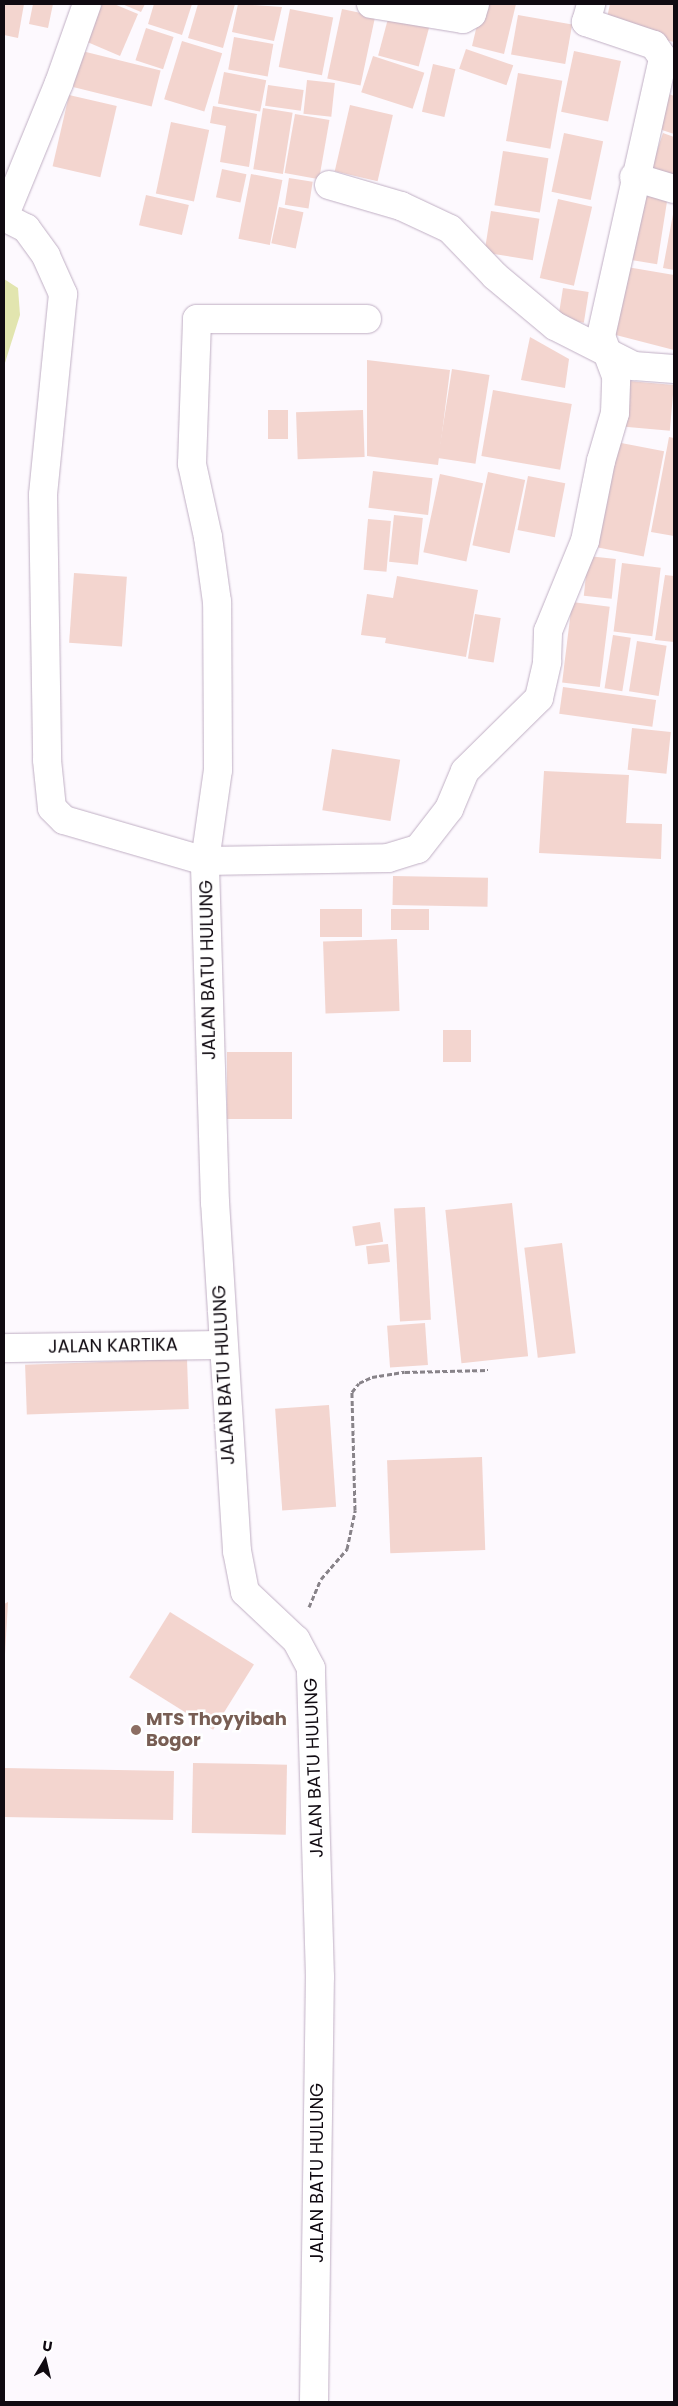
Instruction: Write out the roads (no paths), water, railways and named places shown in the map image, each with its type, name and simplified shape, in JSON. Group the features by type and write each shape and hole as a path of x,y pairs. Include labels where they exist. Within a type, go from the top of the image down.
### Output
{"street":[{"path":"87,4 59,83 4,217 26,228 46,256 63,294 43,495 47,760 52,808 64,820 205,861 388,858 418,849 449,809 465,771 539,698 547,662 548,632 585,541 601,461 615,413 616,376 601,336 634,177 664,58 654,45 586,22 592,4"},
{"path":"371,4 463,19 472,14 475,4"},
{"path":"634,177 674,189"},
{"path":"329,185 400,206 450,229 495,276 555,326 634,366 674,369"},
{"name":"JALAN BATU HULUNG","path":"314,2402 320,1977 311,1668 296,1640 245,1592 236,1551 222,1345 205,861 218,770 218,602 208,537 192,464 197,319 367,320"},
{"name":"JALAN KARTIKA","path":"4,1348 222,1345"}],"place":[{"name":"MTS Thoyyibah Bogor","path":"136,1730"}]}
